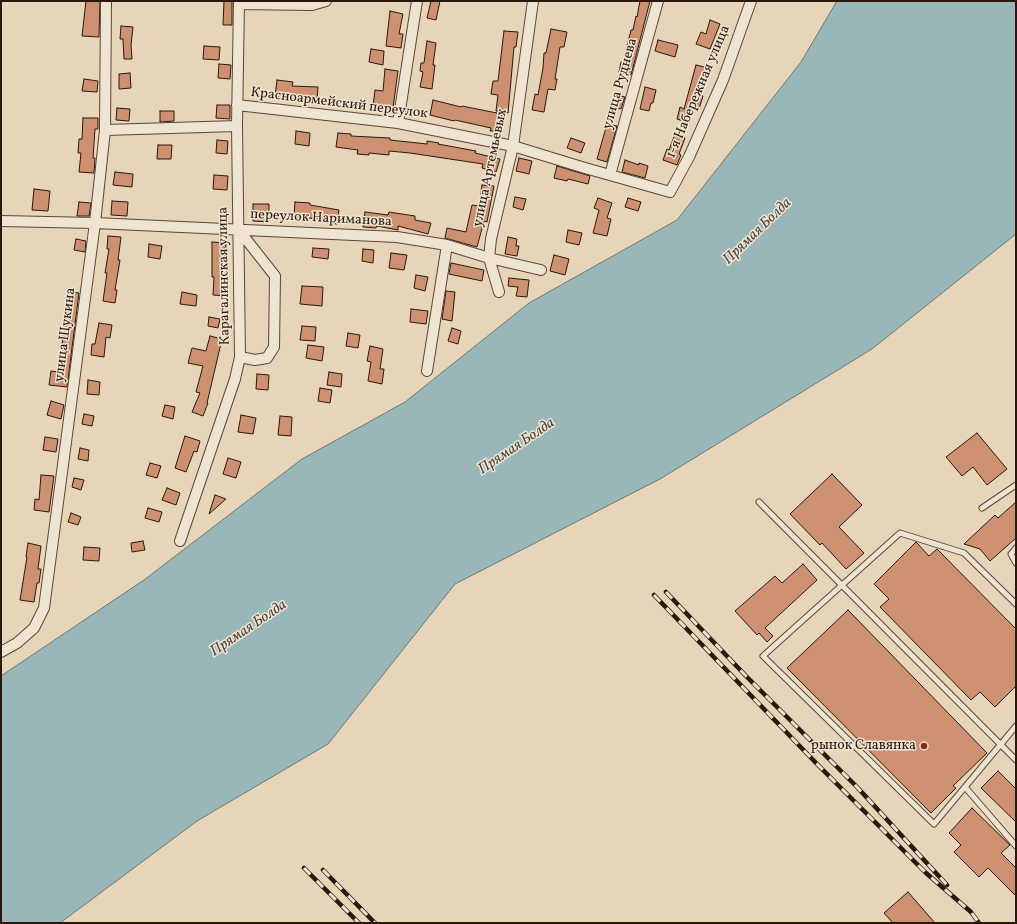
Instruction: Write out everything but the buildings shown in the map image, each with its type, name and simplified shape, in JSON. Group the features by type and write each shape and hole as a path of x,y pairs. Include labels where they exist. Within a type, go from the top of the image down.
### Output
{"street":[{"name":"улица Щукина","path":"1,652 17,643 34,628 44,608 95,223 105,130 106,1"},
{"path":"239,2 312,5 326,1"},
{"path":"398,122 416,1"},
{"name":"улица Артемьевых","path":"499,292 489,258 491,239 513,146 533,1"},
{"name":"улица Руднева","path":"610,175 658,1"},
{"name":"1-я Набережная улица","path":"670,192 689,157 723,80 751,1"},
{"name":"Карагалинская улица","path":"180,541 235,378 240,357 237,126 239,2"},
{"name":"Красноармейский переулок","path":"237,105 398,122 513,146 670,192"},
{"path":"105,130 237,126"},
{"name":"переулок Нариманова","path":"1,221 95,223 397,237 446,245 489,258 541,270"},
{"path":"238,229 275,276 274,347 267,358 255,360 240,357"},
{"path":"427,370 446,245"}],"lane":[{"path":"982,508 1016,485"},
{"path":"759,502 1016,760"},
{"path":"1016,604 964,553 900,533 763,656 934,824 1016,726"},
{"path":"1016,548 1011,554 1016,563"},
{"path":"965,787 1016,846"}],"water":[{"name":"Прямая Болда","path":"837,1 1016,1 1016,234 872,349 660,479 455,584 328,744 197,821 60,923 1,923 1,676 144,580 302,459 405,402 529,303 677,220 801,62"}],"railway":[{"path":"666,592 745,675 857,787 947,885"},
{"path":"654,595 817,764 926,873 971,912 979,923"},
{"path":"304,868 359,923"},
{"path":"323,870 375,923"}],"place":[{"name":"рынок Славянка","path":"924,746"}]}
